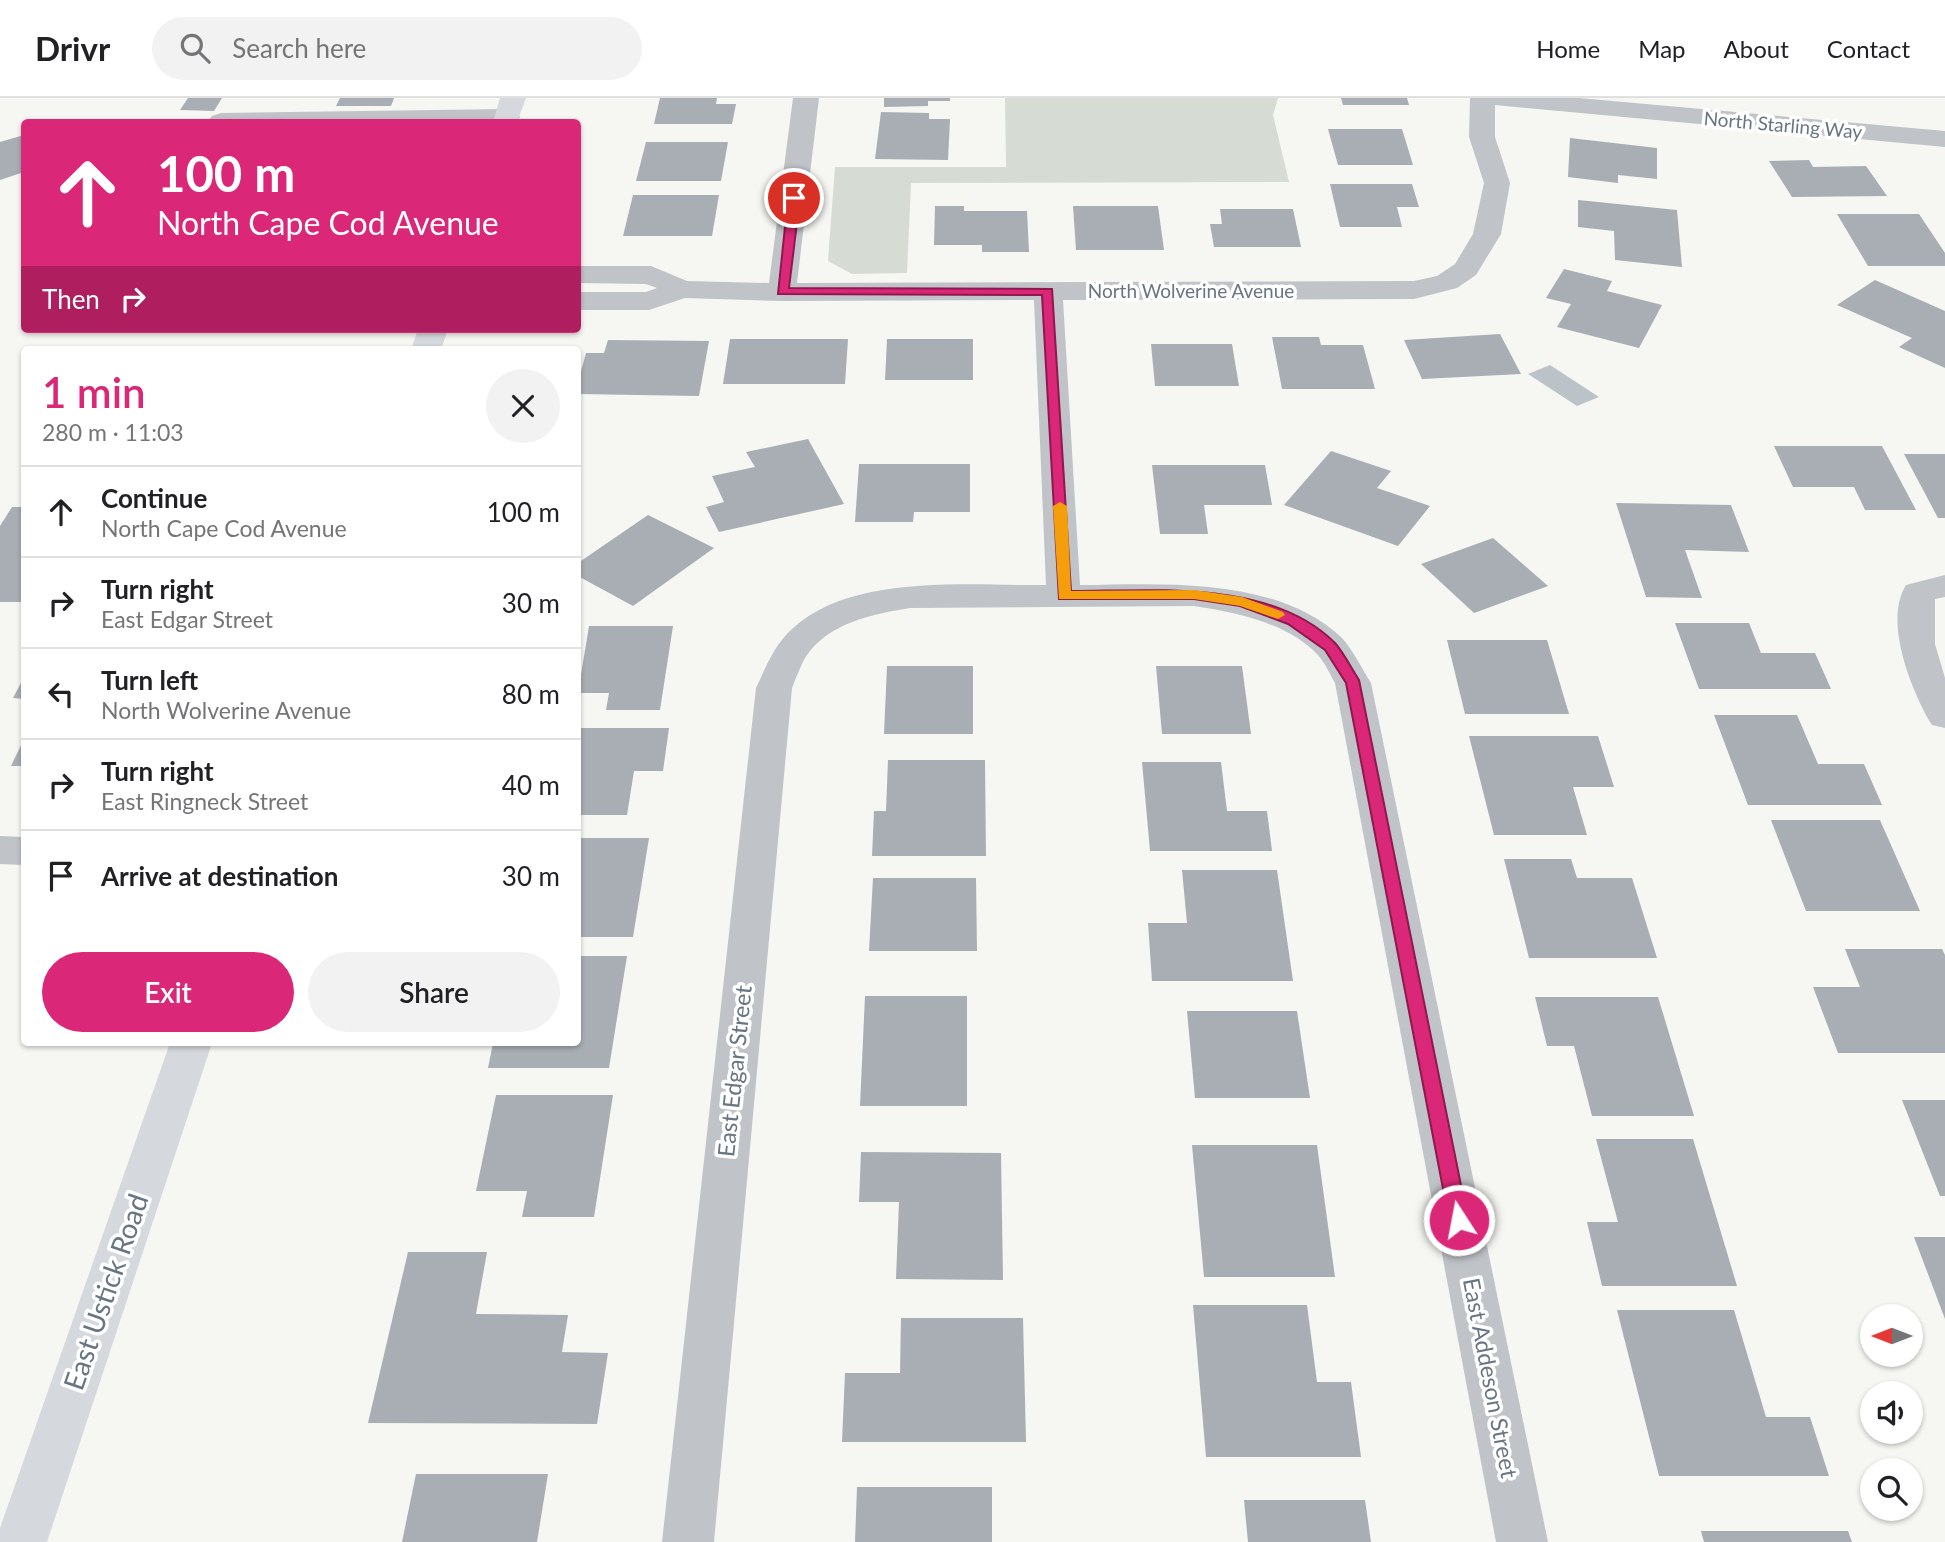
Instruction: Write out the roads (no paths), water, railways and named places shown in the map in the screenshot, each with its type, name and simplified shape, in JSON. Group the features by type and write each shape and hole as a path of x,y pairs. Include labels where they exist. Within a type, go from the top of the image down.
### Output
{"main road":[{"name":"East Ustick Road","path":"21,1542 190,1046"}],"street":[{"path":"782,292 806,98"},
{"name":"North Wolverine Avenue","path":"581,301 649,301 682,289 782,292 1414,290 1447,282 1466,269 1487,234 1497,183 1482,137 1483,98"},
{"name":"North Starling Way","path":"1496,98 1945,139"},
{"path":"293,119 508,113"},
{"name":"North Wolverine Avenue","path":"581,275 651,275 682,289"},
{"path":"1048,292 1064,596"},
{"path":"1945,586 1918,593 1914,627 1919,664 1945,716"},
{"name":"East Addeson Street","path":"1064,596 1194,595 1242,601 1293,621 1330,647 1353,683 1522,1542"},
{"name":"East Edgar Street","path":"688,1542 774,688 794,648 826,620 872,602 910,597 1064,596"},
{"path":"0,850 21,850"}]}
